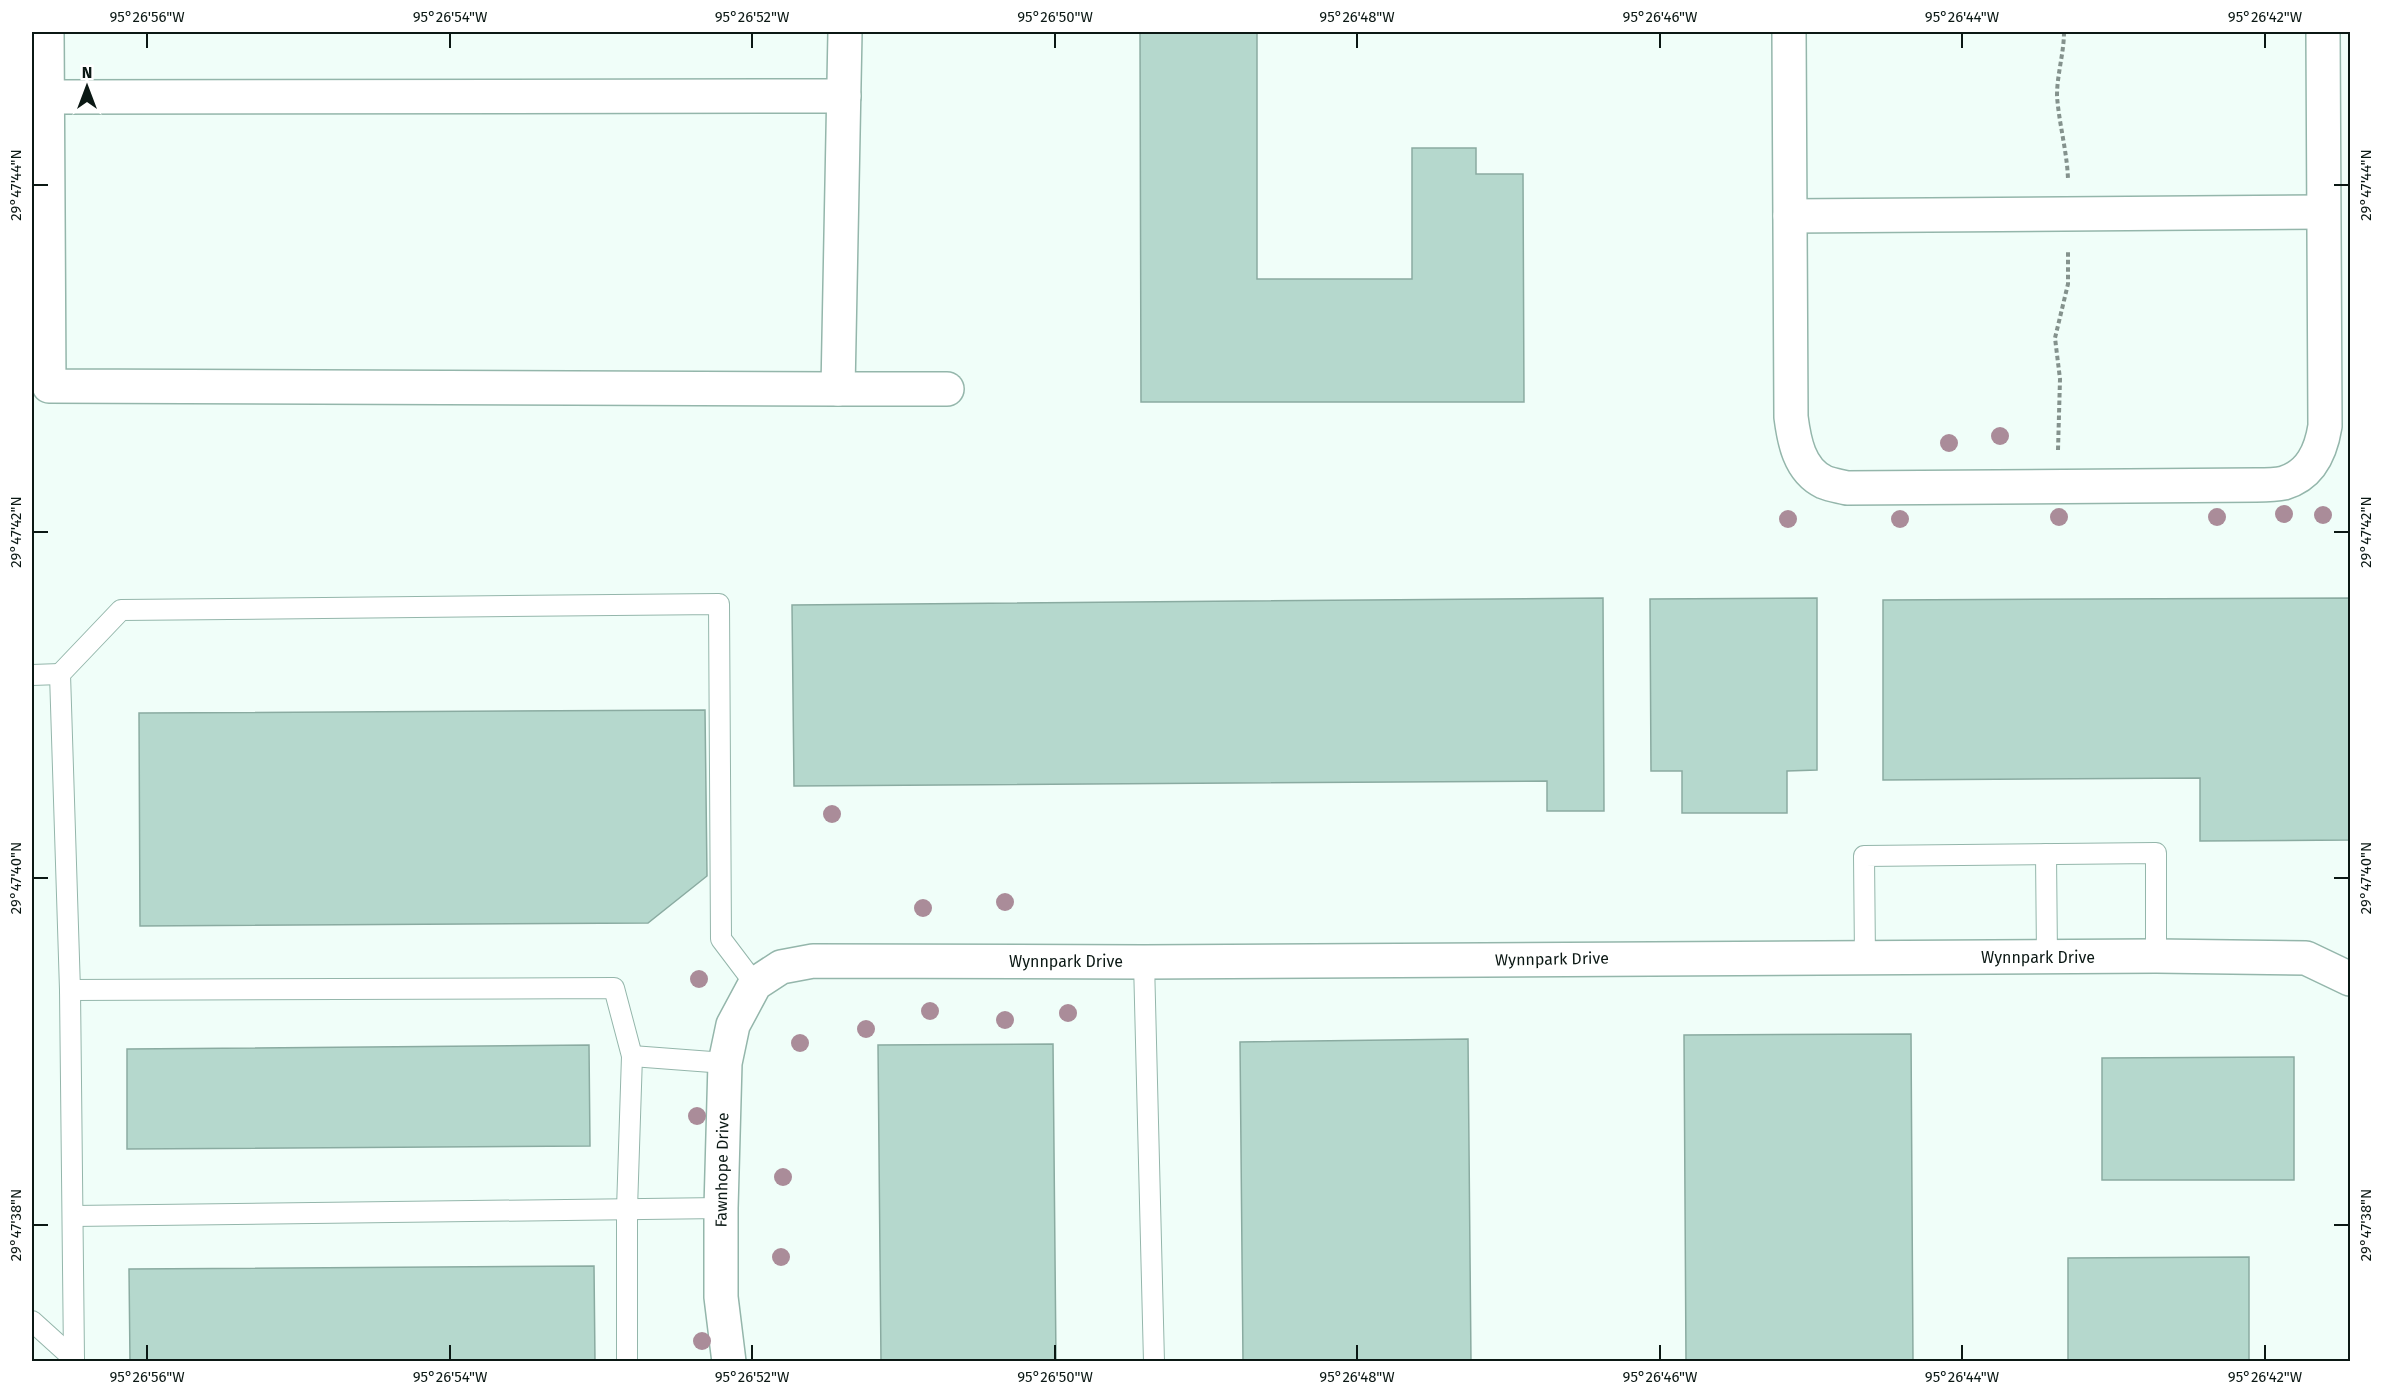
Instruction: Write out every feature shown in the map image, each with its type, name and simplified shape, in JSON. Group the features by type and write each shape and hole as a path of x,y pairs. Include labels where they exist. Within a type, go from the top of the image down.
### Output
{"street":[{"path":"47,32 40,386 947,389"},
{"path":"838,389 845,32"},
{"path":"1789,32 1791,417 1794,441 1804,464 1822,481 1847,488 2244,486 2284,483 2310,468 2322,447 2325,426 2323,32"},
{"path":"47,97 844,96"},
{"path":"1790,216 2323,212"},
{"name":"Wynnpark Drive","path":"755,984 781,967 813,961 1144,962 2157,956 2306,958 2350,979"},
{"name":"Fawnhope Drive","path":"729,1362 721,1297 725,1064 733,1025 755,984"}],"lane":[{"path":"32,675 60,674 121,610 719,604 721,939 755,984"},
{"path":"60,674 70,990 73,1360"},
{"path":"1865,958 1864,856 2156,853 2157,956"},
{"path":"2046,854 2047,957"},
{"path":"1144,962 1154,1362"},
{"path":"70,990 614,988 632,1056 627,1209 627,1362"},
{"path":"632,1056 725,1064"},
{"path":"73,1216 721,1208"},
{"path":"32,1321 73,1360"}],"path":[{"path":"2064,32 2057,95 2061,131 2067,154 2068,189"},
{"path":"2058,460 2060,379 2055,338 2068,284 2068,249"}],"building":[{"path":"1140,32 1257,32 1257,279 1412,279 1412,148 1476,148 1476,174 1523,174 1524,402 1141,402"},
{"path":"1603,598 1604,811 1547,811 1547,781 794,786 792,605"},
{"path":"1817,598 1817,770 1787,771 1787,813 1682,813 1682,771 1651,771 1650,599"},
{"path":"2350,598 2350,840 2200,841 2200,778 1883,780 1883,600"},
{"path":"705,710 707,876 648,923 140,926 139,713"},
{"path":"1911,1034 1913,1362 1686,1362 1684,1035"},
{"path":"1468,1039 1471,1362 1243,1362 1240,1042"},
{"path":"1053,1044 1056,1362 881,1362 878,1045"},
{"path":"589,1045 590,1146 127,1149 127,1049"},
{"path":"2294,1057 2294,1180 2102,1180 2102,1058"},
{"path":"2249,1257 2249,1362 2068,1362 2068,1258"},
{"path":"594,1266 595,1362 130,1362 129,1269"}]}
